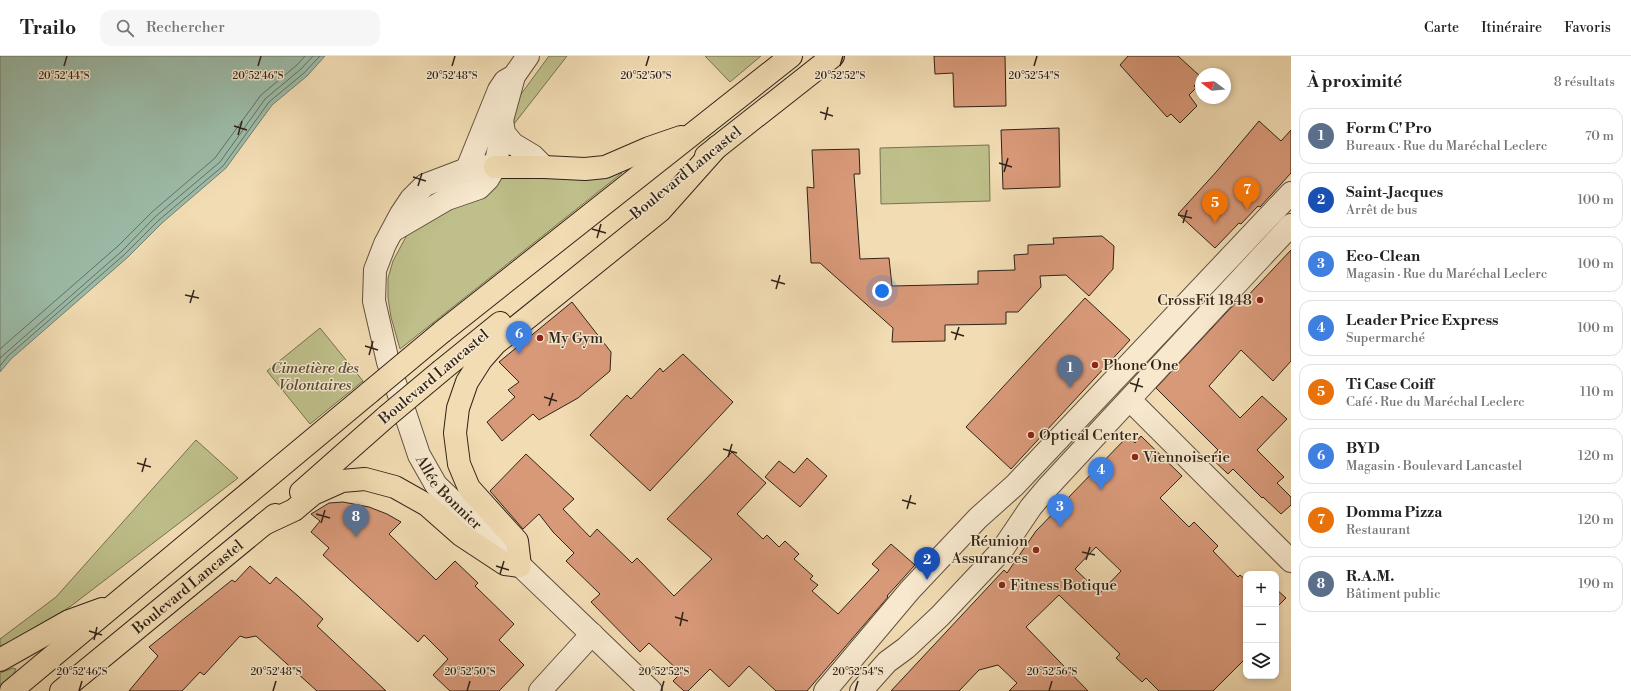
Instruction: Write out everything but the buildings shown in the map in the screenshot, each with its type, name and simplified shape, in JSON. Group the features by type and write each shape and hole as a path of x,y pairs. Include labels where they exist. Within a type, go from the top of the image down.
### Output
{"main road":[{"path":"12,691 442,332 791,56"},
{"name":"Boulevard Lancastel","path":"61,691 264,524 442,370 717,147 833,56"},
{"path":"495,167 585,169 606,167 649,148 696,132"},
{"path":"264,524 294,510 313,494 342,481 365,480 395,487 427,505 462,535 505,564 520,566 517,541 469,488 458,464 455,433 458,408 467,382 481,360 495,344 660,211 717,147"},
{"path":"0,660 69,621 118,603"}],"street":[{"path":"393,230 440,202 479,188 488,179 495,167 502,120 514,76 528,56"},
{"path":"467,169 499,90 505,81 514,76"},
{"path":"502,120 504,133 513,144 532,156 544,167"},
{"name":"Allée Bonnier","path":"495,167 479,166 467,169 425,185 411,199 393,230 383,249 375,270 374,301 388,362 419,455 436,486 651,691"},
{"path":"825,691 910,590 978,518 1015,485 1202,289 1291,193"},
{"path":"861,691 887,662 906,648 940,616 1002,550 1031,507 1291,225"},
{"path":"1130,400 1291,561"},
{"path":"540,691 592,634"}],"green space":[{"path":"549,56 567,56 514,124 513,115 516,101"},
{"path":"705,56 761,56 730,82"},
{"path":"989,145 990,201 881,204 880,148"},
{"path":"502,171 622,173 400,349 391,317 388,298 388,278 393,261 408,233"},
{"name":"Cimetière des Volontaires","path":"320,328 363,381 310,424 267,371"},
{"path":"196,440 238,478 71,606 28,634 0,646 0,639 56,597"},
{"path":"13,668 16,669 14,674 0,685 0,673"}],"water":[{"path":"0,56 325,56 307,76 272,105 226,168 162,223 128,257 11,359 0,372"}],"place":[{"name":"Domma Pizza","path":"1247,210"},
{"name":"Ti Case Coiff","path":"1215,223"},
{"name":"CrossFit 1848","path":"1260,300"},
{"name":"My Gym","path":"540,338"},
{"name":"BYD","path":"519,354"},
{"name":"Phone One","path":"1095,365"},
{"name":"Form C' Pro","path":"1070,388"},
{"name":"Optical Center","path":"1031,435"},
{"name":"Viennoiserie","path":"1135,457"},
{"name":"Leader Price Express","path":"1101,490"},
{"name":"Eco-Clean","path":"1060,527"},
{"name":"R.A.M.","path":"356,537"},
{"name":"Réunion Assurances","path":"1036,550"},
{"name":"Saint-Jacques","path":"927,580"},
{"name":"Fitness Botique","path":"1002,585"}]}
